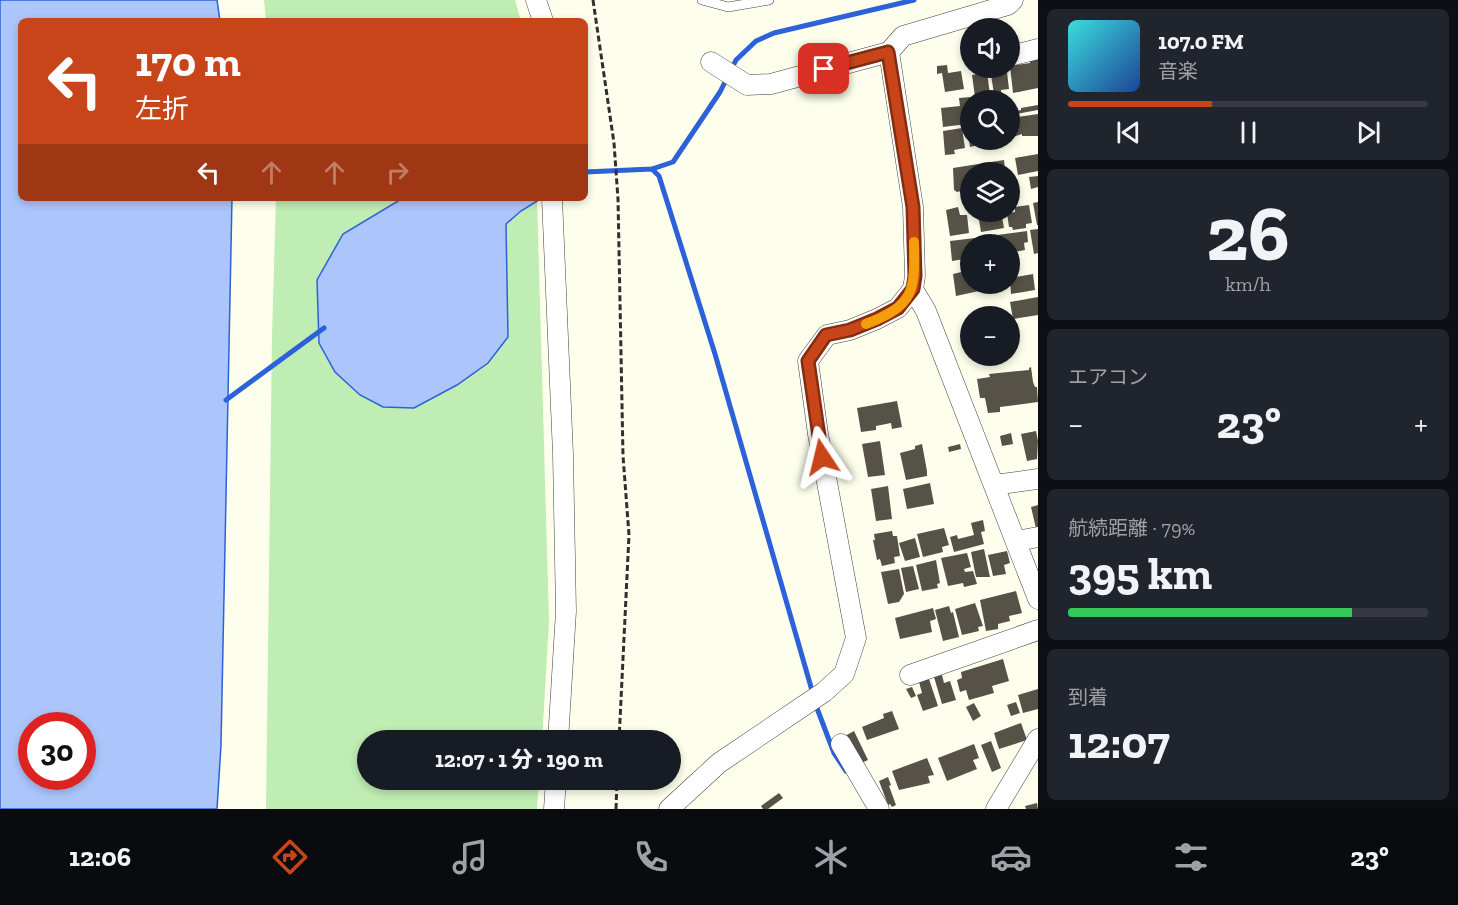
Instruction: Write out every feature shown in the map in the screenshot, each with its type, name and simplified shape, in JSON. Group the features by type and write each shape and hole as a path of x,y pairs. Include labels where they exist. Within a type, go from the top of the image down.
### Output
{"street":[{"path":"536,0 542,18"},
{"path":"711,62 747,85 771,84 888,52 903,36 1008,5 1013,0"},
{"path":"1020,54 1038,49"},
{"path":"669,809 718,763 824,692 844,674 856,638 818,434 808,361 826,335 850,330 898,308 913,289 915,276 913,207 888,52"},
{"path":"552,201 563,454 566,611 559,730"},
{"path":"913,289 926,310 1038,599"},
{"path":"994,485 1038,478"},
{"path":"1017,542 1038,537"},
{"path":"910,675 1038,630"},
{"path":"996,809 1038,738"},
{"path":"841,744 879,809"},
{"path":"554,809 555,790"}],"lane":[{"path":"702,0 728,7 769,0"}],"path":[{"path":"593,0 614,143 618,199 623,456 629,535 620,730"},
{"path":"616,809 617,790"}],"green space":[{"path":"264,0 515,0 520,18 266,18"},
{"path":"276,201 537,201 549,621 543,730 357,730 357,790 538,790 537,809 266,809"}],"water":[{"path":"0,0 217,0 220,18 18,18 18,201 232,201 221,745 217,809 0,809"},
{"path":"398,201 537,201 506,224 508,337 488,363 457,385 414,408 383,407 360,395 335,372 319,343 317,280 343,234"}],"building":[{"path":"1038,56 1038,88 1020,92 1013,90 1011,78 1020,78 1020,64 1030,63 1029,58"},
{"path":"947,65 948,73 960,71 964,89 945,92 942,73 937,74 937,66"},
{"path":"972,78 988,78 989,90 974,90"},
{"path":"992,78 1008,78 1009,89 993,90"},
{"path":"1038,105 1038,110 1020,113 1021,108"},
{"path":"960,106 960,125 943,127 941,108"},
{"path":"1038,114 1038,136 1020,135 1020,117"},
{"path":"960,128 960,149 954,150 955,154 945,155 943,131"},
{"path":"1038,154 1038,171 1020,175 1020,162 1016,162 1015,158"},
{"path":"960,167 960,191 954,190 953,168"},
{"path":"1038,176 1038,187 1031,189 1029,177"},
{"path":"1038,202 1038,225 1037,225 1033,203"},
{"path":"1029,205 1032,223 1026,224 1026,228 1013,230 1009,227 1008,222 1020,222 1020,206"},
{"path":"958,207 960,222 968,222 969,233 950,236 946,210"},
{"path":"979,222 1003,222 1004,228 981,232"},
{"path":"1038,229 1038,253 1034,254 1030,230"},
{"path":"1027,231 1028,242 1024,243 1025,250 1020,251 1020,234 1004,234"},
{"path":"960,240 960,260 952,261 950,241"},
{"path":"960,272 960,294 965,294 956,296 953,274"},
{"path":"1033,274 1035,290 1020,292 1020,276"},
{"path":"1038,297 1038,315 1020,318 1020,306 1011,306 1010,302"},
{"path":"1031,367 1033,382 1037,387 1038,402 1000,407 1000,412 988,413 985,398 980,398 977,379 990,377 989,374 1029,370"},
{"path":"897,401 902,427 892,429 891,423 876,426 876,430 861,432 857,408"},
{"path":"1036,431 1037,459 1027,461 1021,434"},
{"path":"1011,433 1013,444 1002,446 1000,436"},
{"path":"880,441 885,475 868,477 862,444"},
{"path":"922,444 927,476 906,480 900,453 915,449 915,446"},
{"path":"960,444 961,449 949,452 948,447"},
{"path":"930,483 934,504 907,509 903,489"},
{"path":"888,486 892,519 876,521 871,489"},
{"path":"1038,505 1038,533 1037,533 1031,507"},
{"path":"983,520 985,531 981,532 984,544 954,552 950,537 957,535 958,539 974,535 971,523"},
{"path":"944,528 949,545 942,547 943,552 923,557 917,534"},
{"path":"892,531 893,536 897,536 900,556 894,557 895,563 882,566 880,559 877,560 874,534"},
{"path":"915,538 920,557 905,561 899,543"},
{"path":"984,549 990,577 976,577 971,552"},
{"path":"1007,551 1010,563 1004,565 1006,574 993,576 988,555"},
{"path":"967,553 971,567 964,569 965,572 973,571 977,584 964,587 963,583 948,586 941,558"},
{"path":"936,560 940,583 937,584 938,588 922,591 916,565"},
{"path":"913,566 919,589 906,592 901,568"},
{"path":"899,569 904,594 899,602 888,604 881,572"},
{"path":"1016,591 1022,613 1009,616 1010,621 998,624 998,629 986,631 980,600"},
{"path":"975,603 983,626 978,627 979,631 962,635 955,609"},
{"path":"949,606 951,613 953,612 959,637 943,641 935,610"},
{"path":"933,608 936,619 930,621 932,632 900,639 895,618"},
{"path":"1003,659 1009,681 992,686 994,693 969,700 966,690 960,692 957,680 962,678 961,672"},
{"path":"942,675 944,683 950,681 956,700 942,704 934,677"},
{"path":"929,679 938,706 923,711 917,695 922,693 919,682"},
{"path":"912,687 916,696 911,698 906,689"},
{"path":"1038,689 1038,709 1023,713 1018,695"},
{"path":"1016,702 1020,713 1011,716 1007,705"},
{"path":"974,703 981,716 973,721 966,707"},
{"path":"892,711 899,729 867,740 862,727 884,718 883,714"},
{"path":"1021,723 1027,740 999,749 994,733"},
{"path":"854,731 868,760 859,764 845,736"},
{"path":"991,741 1001,768 992,772 981,745"},
{"path":"974,744 979,758 973,760 977,769 947,781 938,758"},
{"path":"927,758 934,775 928,776 930,783 899,790 892,771"},
{"path":"888,777 896,805 892,807 888,805 879,781"},
{"path":"779,793 783,798 768,809 763,809 761,806"},
{"path":"1037,803 1038,809 1026,809 1025,806"}],"waterway":[{"path":"588,172 652,169 673,162 720,92 736,60 756,41 774,33 914,0"},
{"path":"652,169 659,176 715,354 813,694"},
{"path":"226,400 324,328"},
{"path":"815,703 834,753 846,771"}],"slow traffic":[{"path":"866,324 898,308 913,289 914,242"}],"route":[{"path":"822,457 808,361 826,335 850,330 898,308 913,289 915,276 913,207 888,52 824,69"}]}
